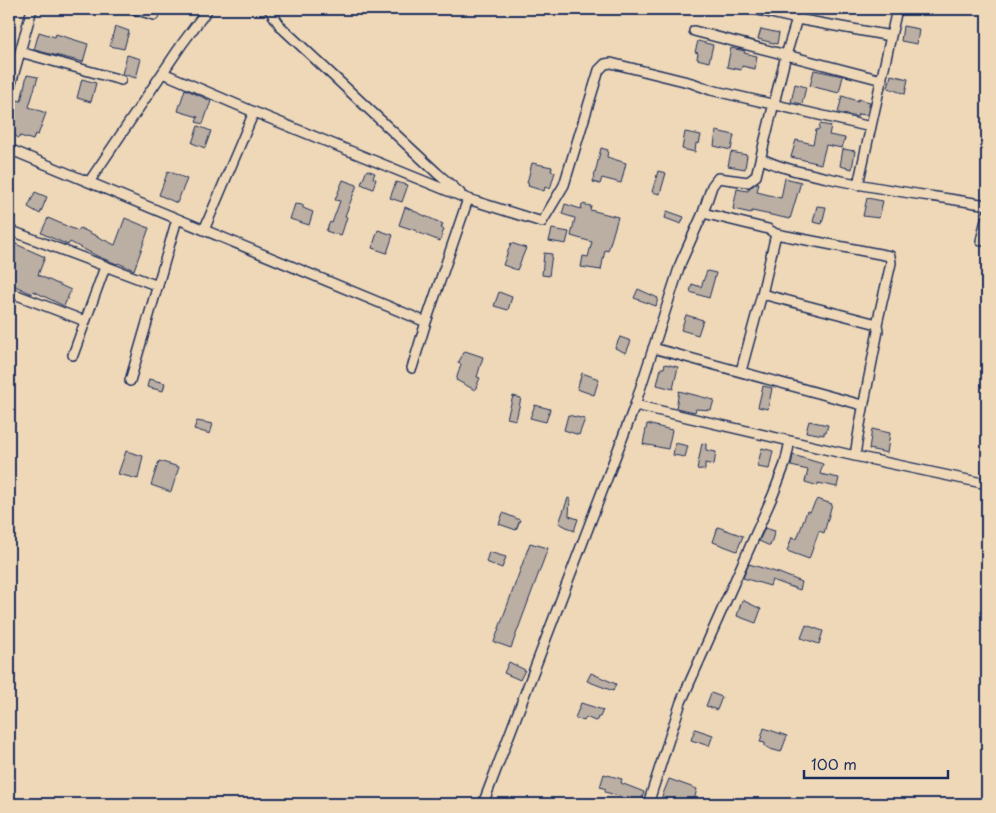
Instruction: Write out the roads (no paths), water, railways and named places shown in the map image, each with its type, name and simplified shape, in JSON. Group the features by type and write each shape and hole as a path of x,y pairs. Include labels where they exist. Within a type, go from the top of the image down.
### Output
{"street":[{"path":"9,91 32,9"},
{"path":"134,9 154,15"},
{"path":"89,182 182,44 208,9"},
{"path":"269,9 281,27 437,173 468,199"},
{"path":"754,9 891,36"},
{"path":"484,804 635,405 681,262 712,186 718,178 748,182 756,176 762,159 786,55 800,9"},
{"path":"858,185 898,9"},
{"path":"694,31 882,80"},
{"path":"20,52 121,80"},
{"path":"163,73 468,199 542,222 564,185 600,70 605,64 611,63 692,83 711,90 871,127"},
{"path":"204,230 254,112"},
{"path":"9,149 426,322"},
{"path":"762,159 790,170 858,185 987,205"},
{"path":"412,368 468,199"},
{"path":"702,213 768,229 776,234 890,256 891,263 877,324 878,331 867,392 862,405 855,456"},
{"path":"981,241 987,215"},
{"path":"130,381 177,219"},
{"path":"9,230 158,286"},
{"path":"741,371 776,234"},
{"path":"73,355 105,266"},
{"path":"9,292 85,321"},
{"path":"762,294 877,324"},
{"path":"653,348 862,405"},
{"path":"635,405 855,456 987,484"},
{"path":"648,804 681,702 773,495 785,464 790,441"}]}
